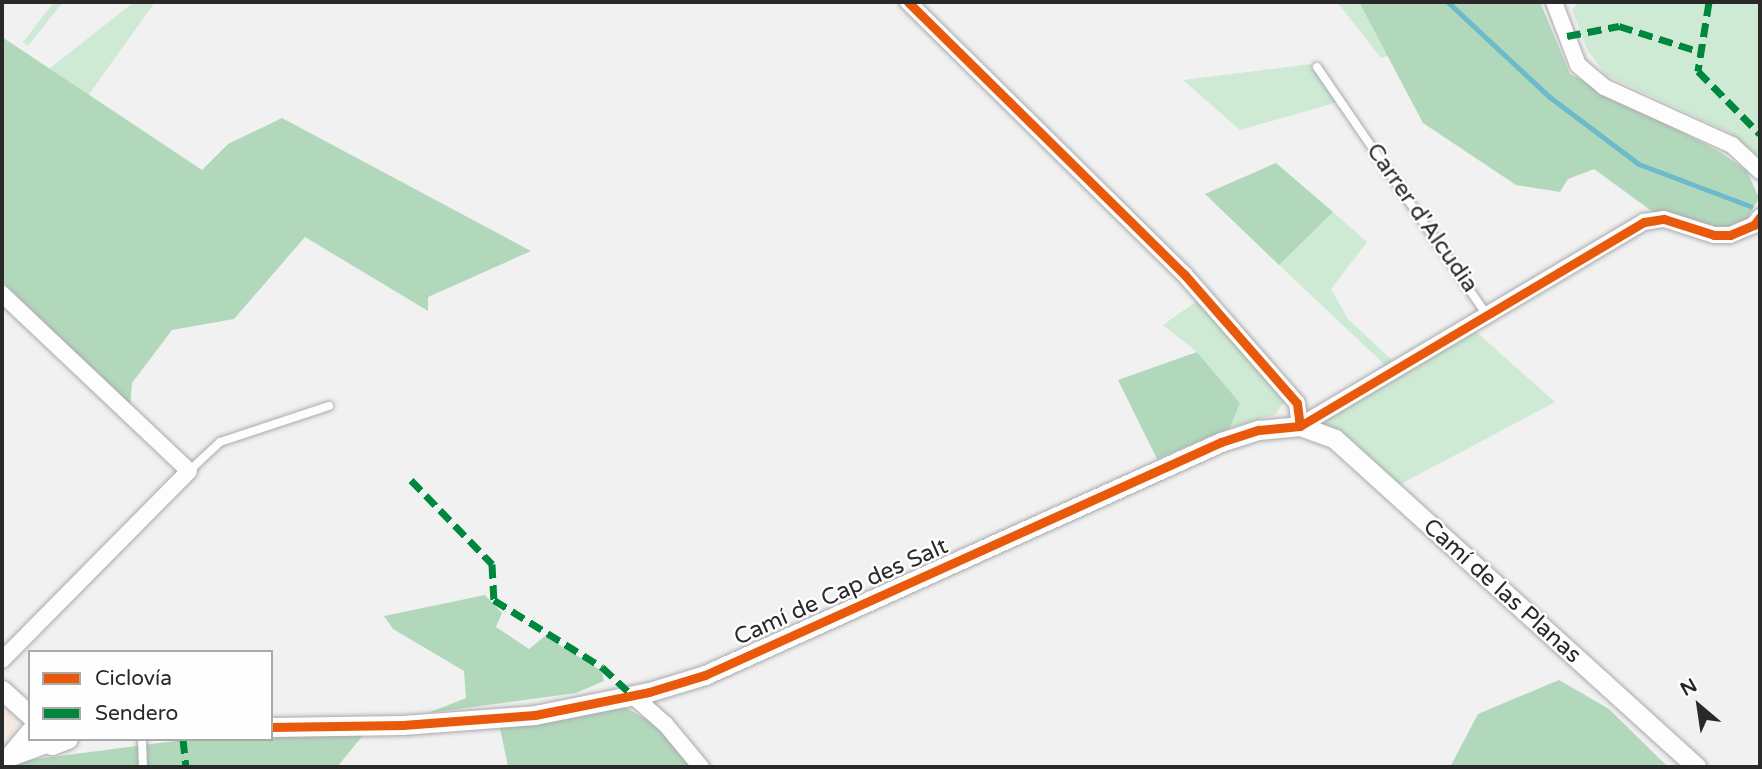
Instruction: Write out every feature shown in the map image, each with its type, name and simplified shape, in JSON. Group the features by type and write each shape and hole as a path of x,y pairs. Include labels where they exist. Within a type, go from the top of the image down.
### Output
{"street":[{"path":"908,2 1184,274 1297,403 1300,426"},
{"path":"1554,2 1578,65 1604,87 1732,145 1760,171"},
{"path":"1486,314 1556,278 1644,222 1664,219 1714,235 1730,235 1754,225 1760,217"},
{"path":"2,294 189,471 6,659"},
{"name":"Carrer d'Alcudia","path":"1394,374 1486,314"},
{"name":"Camí de Cap des Salt","path":"273,727 535,715 632,695 705,675 1221,442 1259,430 1300,426 1394,374"},
{"name":"Camí de las Planas","path":"1300,426 1335,439 1697,767"},
{"path":"2,684 28,693"},
{"path":"2,690 28,713"},
{"path":"632,695 666,725 701,767"},
{"path":"7,760 28,734"},
{"path":"7,760 43,741"}],"lane":[{"name":"Carrer d'Alcudia","path":"1317,67 1486,314"},
{"path":"189,471 220,442 329,406"},
{"path":"142,741 143,767"}],"shaded area":[{"path":"2,700 22,719 2,752"}],"green space":[{"path":"54,2 63,2 28,46 23,42"},
{"path":"134,2 155,2 87,97 49,69"},
{"path":"1337,2 1359,2 1388,56 1381,58"},
{"path":"1359,2 1540,2 1570,74 1720,152 1747,171 1759,198 1747,219 1725,229 1653,212 1594,169 1568,179 1560,192 1516,185 1423,123"},
{"path":"1578,2 1760,2 1760,158 1731,133 1606,75 1588,51 1572,10"},
{"path":"2,37 202,170 228,144 282,118 531,251 428,297 428,311 305,237 234,319 172,330 132,383 130,407 2,281"},
{"path":"1311,64 1338,102 1240,130 1183,80"},
{"path":"1276,163 1333,212 1279,265 1205,194"},
{"path":"1333,212 1367,242 1331,289 1348,319 1394,362 1386,366 1278,264"},
{"path":"1197,301 1287,398 1275,415 1230,428 1240,403 1197,352 1163,325"},
{"path":"1474,330 1555,402 1399,485 1324,423 1336,408"},
{"path":"1197,352 1240,403 1230,428 1157,459 1118,380"},
{"path":"485,595 502,613 496,627 529,649 545,636 602,671 604,681 576,693 428,713 466,698 464,671 393,629 384,616"},
{"path":"1559,680 1609,709 1668,767 1450,767 1478,714"},
{"path":"620,704 661,728 691,767 508,767 499,723"},
{"path":"365,733 337,767 8,767 13,762 175,741 273,741 273,736"}],"waterway":[{"path":"1448,2 1550,97 1639,164 1750,206"}],"marked path":[{"path":"1709,2 1698,71 1760,134"},
{"path":"1567,36 1619,26 1701,52"},
{"path":"411,480 492,564 494,600 602,667 632,695"},
{"path":"183,741 186,767"}],"cycle path":[{"path":"908,2 1184,274 1297,403 1300,426"},
{"path":"273,727 403,725 535,715 649,692 705,675 1221,442 1259,430 1300,426 1644,222 1664,219 1714,235 1730,235 1754,225 1760,217"}]}
